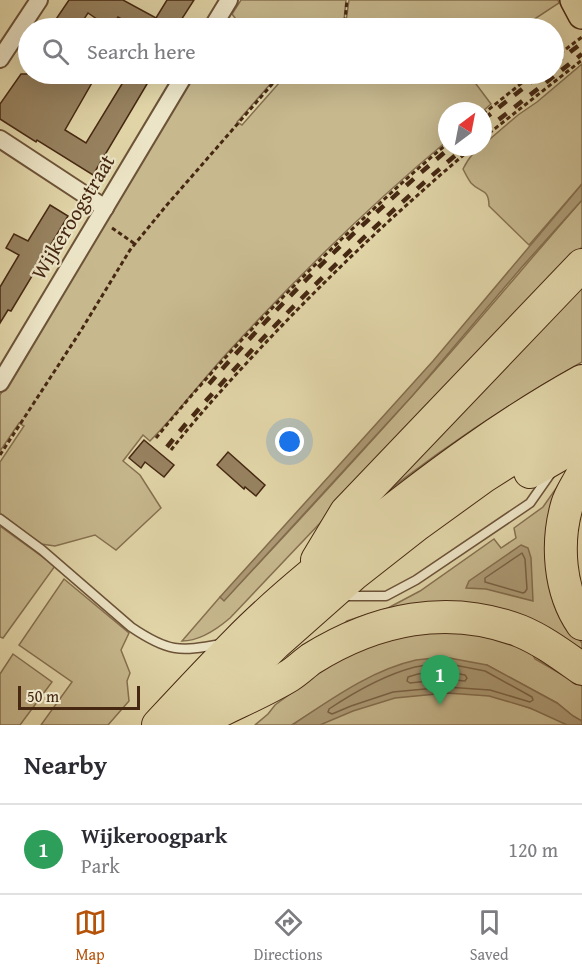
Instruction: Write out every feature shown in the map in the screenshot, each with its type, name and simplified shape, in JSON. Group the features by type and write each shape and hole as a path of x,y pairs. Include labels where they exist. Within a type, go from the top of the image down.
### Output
{"highway":[{"path":"316,588 346,512 582,265"},
{"path":"193,725 267,651 316,588 421,486 582,381"},
{"path":"353,575 483,477 582,414"},
{"path":"158,725 238,641 316,588 402,554 492,495 577,456"},
{"path":"577,456 562,526 561,549 566,587 574,613 582,624"},
{"path":"193,725 290,675 311,659 354,637 392,623 425,617 455,616 488,621 510,628 546,645 582,669"}],"main road":[{"path":"574,0 582,15"}],"street":[{"path":"27,18 39,0"},
{"path":"218,18 229,0"},
{"path":"0,59 18,32"},
{"name":"Wijkeroogstraat","path":"0,383 179,84"},
{"path":"0,139 102,214"}],"lane":[{"path":"316,588 386,596 416,580 530,503 577,456"},
{"path":"0,519 42,550 145,637 165,647 183,650 238,641"}],"path":[{"path":"345,18 347,0"},
{"path":"564,50 582,37"},
{"path":"564,74 582,60"},
{"path":"0,455 135,244 272,84"},
{"path":"492,107 520,84"},
{"path":"492,131 552,84"},
{"path":"156,438 272,308 389,194 438,152"},
{"path":"171,450 243,367 324,283 400,210 463,156"},
{"path":"102,214 135,244"}],"shaded area":[{"path":"241,0 346,0 344,18 235,18 232,14"},
{"path":"349,0 558,0 559,3 536,18 347,18"},
{"path":"582,64 582,184 529,245 489,206 486,193 471,183 463,169 472,156 492,156 492,137 558,84 564,84 564,79"},
{"path":"188,84 270,84 237,122 242,125 278,84 476,84 490,102 438,102 438,149 362,216 281,296 150,441 143,435 123,461 140,475 161,508 116,550 95,535 55,546 41,544 0,513 0,462 24,426 19,423 0,451 0,395 141,157"},
{"path":"582,200 582,247 230,618 208,634 189,641 182,641 220,597 224,600 365,448 455,348"},
{"path":"582,282 582,362 473,429 370,505"},
{"path":"569,470 575,634 582,643 582,654 523,620 322,644 347,621 388,608 420,591 494,539 501,548 516,538 514,528 543,507"},
{"path":"0,526 55,566 3,638 0,637"},
{"path":"64,579 129,633 121,650 130,673 127,681 129,701 108,725 41,725 72,682 19,645"},
{"path":"474,630 529,648 535,659 582,686 582,721 557,703 487,665 341,694 292,725 255,725 275,705 330,665 376,642 411,632"},
{"path":"13,654 52,682 20,725 0,725 0,674"},
{"path":"442,678 579,725 303,725"}],"water":[{"path":"582,184 582,200 413,395 224,601 220,597 433,361"},
{"path":"521,545 528,548 531,558 533,601 486,589 466,588 469,581"},
{"path":"444,657 487,665 557,703 582,721 582,725 567,725 530,708 489,696 447,693 395,698 353,711 320,725 292,725 367,678 416,660"}],"building":[{"path":"69,0 123,0 156,18 95,18 88,13 85,18 57,18"},
{"path":"167,0 194,0 182,18 156,18"},
{"path":"18,78 18,84 91,84 65,130 86,143 122,84 147,84 93,175 0,119 0,104"},
{"path":"50,205 68,216 11,311 8,310 0,323 0,287 19,255 6,248 14,234 28,241"},
{"path":"144,440 174,465 164,477 145,462 141,468 129,458"},
{"path":"228,452 265,485 256,496 245,487 244,489 217,465"}],"railway":[{"path":"564,56 582,43"},
{"path":"564,68 582,54"},
{"path":"492,113 528,84"},
{"path":"492,125 544,84"},
{"path":"209,384 266,321 326,261 387,202 441,156"},
{"path":"167,447 219,386 302,298 382,221 455,156"}],"place":[{"name":"Wijkeroogpark","path":"440,705"}]}
